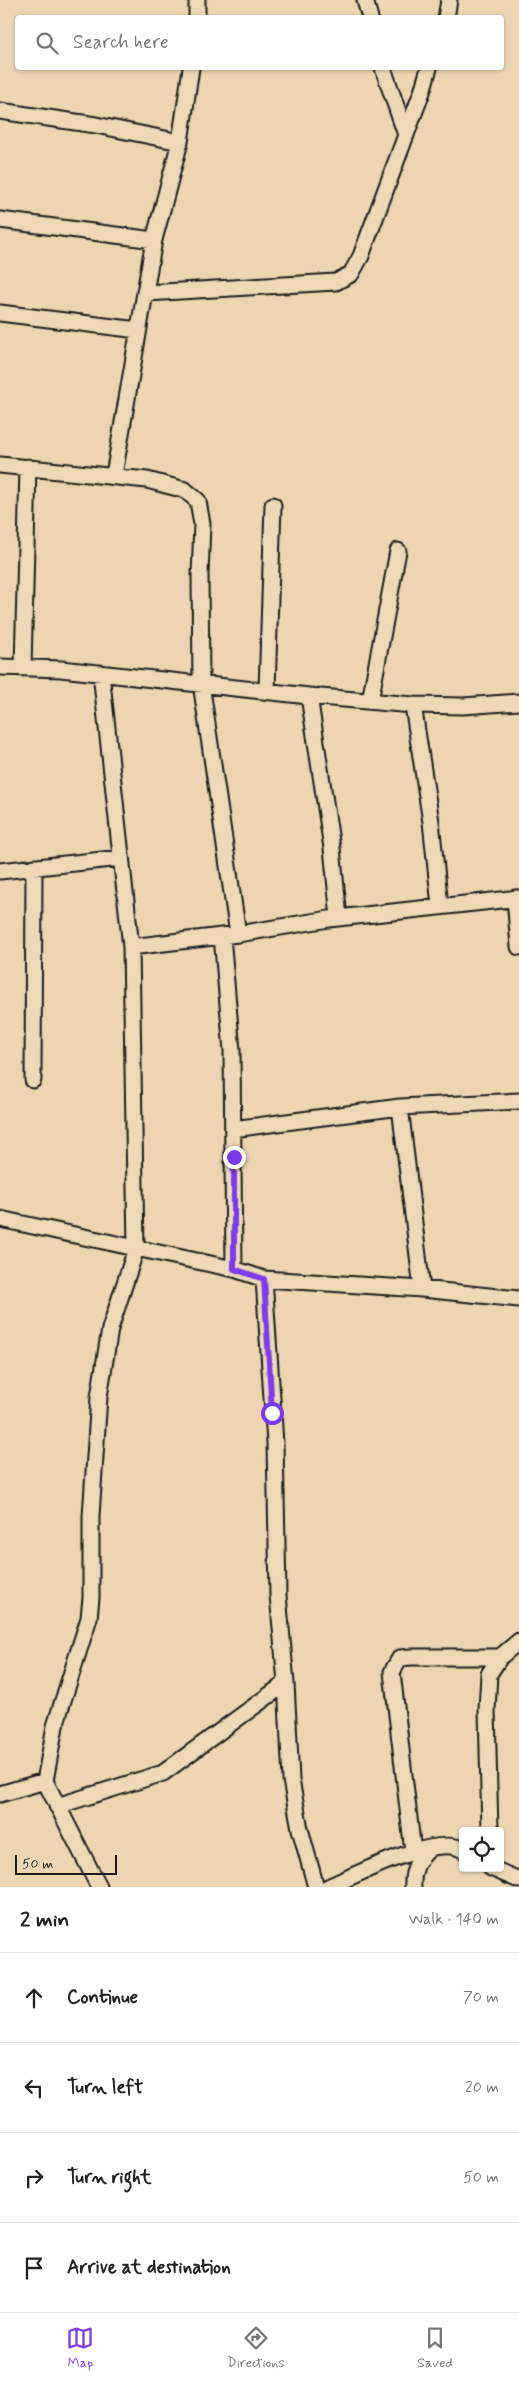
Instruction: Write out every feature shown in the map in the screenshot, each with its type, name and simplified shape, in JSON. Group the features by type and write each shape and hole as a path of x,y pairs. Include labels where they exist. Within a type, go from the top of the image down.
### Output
{"street":[{"path":"197,0 197,15"},
{"path":"365,0 369,15"},
{"path":"446,15 448,0"},
{"path":"114,475 154,240 180,142 192,70"},
{"path":"384,70 406,135"},
{"path":"146,293 336,282 351,274 361,256 428,70"},
{"path":"0,111 96,125 180,142"},
{"path":"0,220 154,240"},
{"path":"0,313 138,330"},
{"path":"0,465 114,475 147,480 185,490 198,501 202,524 200,575 201,683 238,934"},
{"path":"23,668 28,467"},
{"path":"266,690 273,505"},
{"path":"370,701 398,552"},
{"path":"0,667 101,673 310,696 413,705 463,706 519,702"},
{"path":"99,1887 45,1781 55,1726 89,1618 91,1598 91,1516 101,1381 110,1329 136,1249 131,947 101,673"},
{"path":"310,696 332,848 338,918"},
{"path":"413,705 431,822 440,906"},
{"path":"0,870 121,858"},
{"path":"32,1080 34,867"},
{"path":"131,947 238,934 338,918 517,898 519,947"},
{"path":"222,936 232,1051 234,1269"},
{"path":"233,1129 400,1108 519,1101"},
{"path":"400,1108 422,1289"},
{"path":"0,1220 234,1269 264,1279 422,1289 519,1299"},
{"path":"264,1279 275,1443 278,1595 286,1683 292,1788 300,1829 316,1887"},
{"path":"490,1827 489,1674 500,1657 519,1641"},
{"path":"413,1852 392,1672 396,1663 400,1658 411,1657 500,1657"},
{"path":"58,1806 163,1773 286,1683"},
{"path":"0,1794 45,1781"},
{"path":"328,1887 413,1852 440,1847 459,1848"},
{"path":"413,1887 415,1866 419,1858 429,1849"},
{"path":"500,1872 519,1880"}],"route":[{"path":"234,1157 234,1269 264,1279 272,1413"}]}
